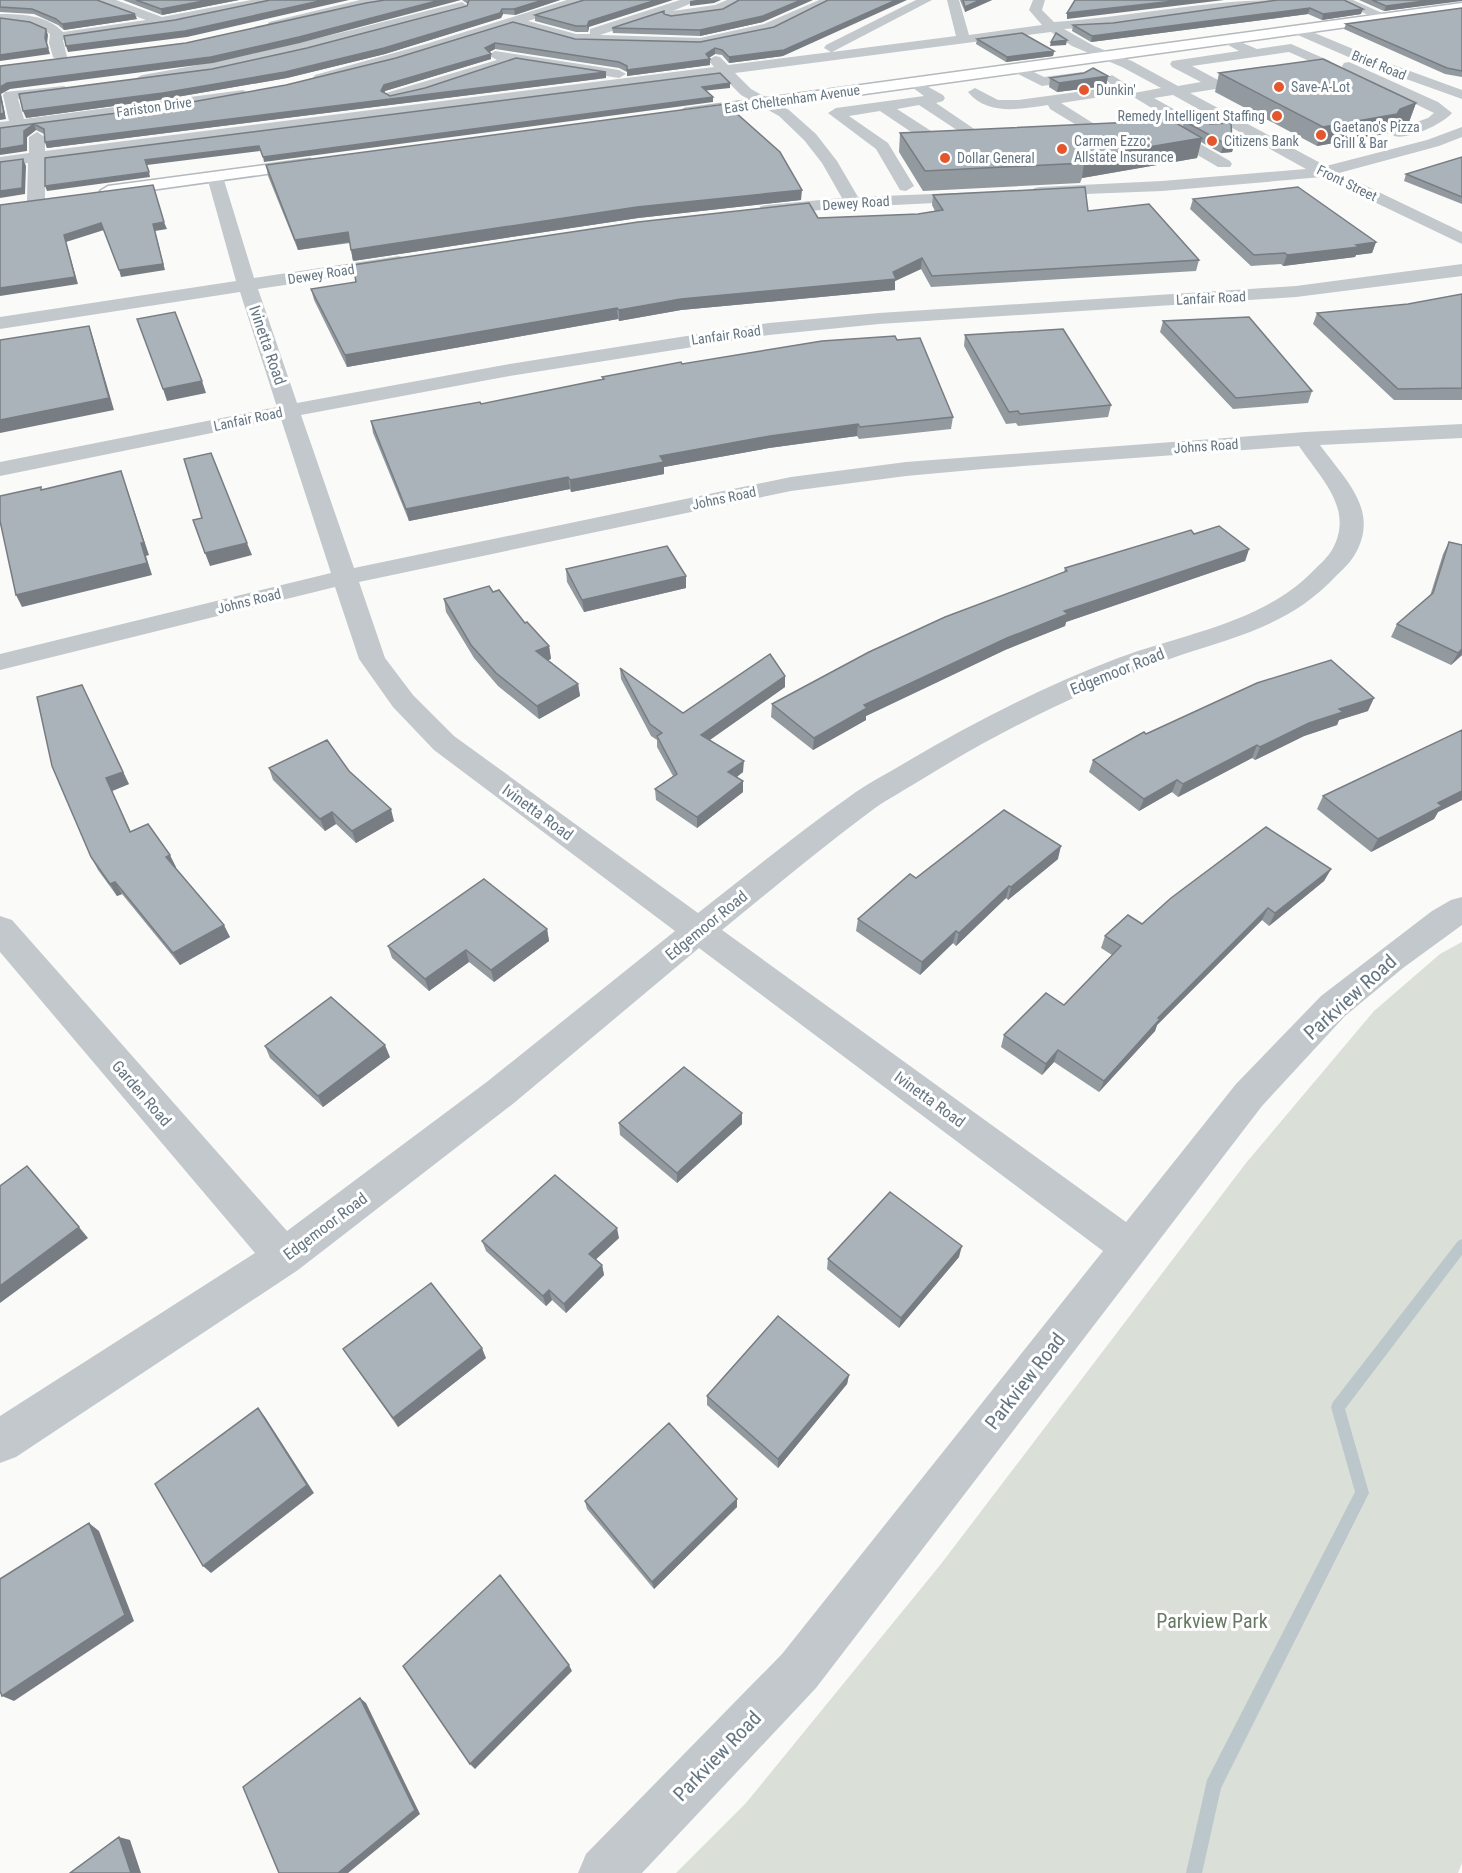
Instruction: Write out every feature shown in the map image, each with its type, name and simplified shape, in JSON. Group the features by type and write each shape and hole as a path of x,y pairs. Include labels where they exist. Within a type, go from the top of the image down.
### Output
{"highway":[{"name":"East Cheltenham Avenue","path":"674,115 1462,7"},
{"path":"92,193 321,163"},
{"path":"18,203 41,200"}],"street":[{"path":"104,0 162,21"},
{"path":"34,36 162,21 270,0"},
{"path":"265,27 385,0"},
{"path":"431,0 472,7 533,28 576,38 700,42 768,27 830,0"},
{"path":"307,81 447,42 580,0"},
{"path":"576,38 693,0"},
{"path":"625,22 718,9 738,0"},
{"path":"807,60 926,0"},
{"path":"952,0 964,40"},
{"path":"1039,0 1035,9 1052,27"},
{"path":"0,162 659,80 964,40 1122,15 1270,0"},
{"path":"1342,0 1384,17"},
{"path":"126,81 213,69 472,7"},
{"path":"0,18 33,20 50,26 56,35 61,60"},
{"name":"Front Street","path":"1052,27 1148,75 1324,172 1462,239"},
{"name":"Brief Road","path":"1298,30 1372,62 1462,95"},
{"path":"982,115 1027,112 1055,106 1104,104 1139,96 1252,79 1272,70 1251,53 1226,40"},
{"path":"447,42 474,51 659,80"},
{"path":"700,42 724,71 746,92 784,113 810,136 829,161 853,202"},
{"path":"1215,84 1177,64 1291,48 1433,105 1444,113 1433,121 1389,136"},
{"path":"243,131 420,89 516,58"},
{"path":"1212,58 1252,79"},
{"path":"1306,72 1372,62"},
{"path":"1017,68 1042,82"},
{"path":"1336,68 1433,121"},
{"path":"912,82 950,96 995,104 1018,105 1122,90 1124,87 1099,74 1020,85"},
{"path":"1112,79 1148,75"},
{"path":"18,125 5,92 84,87"},
{"path":"906,186 882,146 836,113 997,88"},
{"name":"Fariston Drive","path":"0,128 262,90"},
{"path":"950,96 984,141"},
{"path":"1077,137 1156,129 1188,123 1139,96"},
{"path":"884,106 950,143"},
{"path":"1055,106 1101,135"},
{"path":"1129,119 1230,163 1159,170"},
{"path":"38,123 35,157 41,200"},
{"path":"1019,193 1162,186 1324,172 1433,143 1462,132"},
{"path":"882,146 1002,140"},
{"path":"1270,158 1315,151"},
{"path":"1089,173 1112,172"},
{"name":"Ivinetta Road","path":"216,177 247,286 291,410 372,659 403,701 444,743 700,929 1129,1247"},
{"name":"Dewey Road","path":"750,212 853,202 995,195"},
{"name":"Dewey Road","path":"0,324 413,260"},
{"name":"Lanfair Road","path":"0,469 291,410 530,366 729,334 904,316 1282,294 1369,285 1462,270"},
{"name":"Johns Road","path":"0,662 346,577 791,484 906,469 1305,439 1462,431"},
{"name":"Edgemoor Road","path":"0,1441 284,1257 501,1092 700,929 861,803 948,750 1041,701 1128,664 1256,621 1285,607 1310,590 1342,555 1351,535 1353,516 1346,497 1305,439"},
{"name":"Parkview Road","path":"605,1873 799,1671 1249,1095 1333,1006 1391,959 1462,909"},
{"name":"Garden Road","path":"0,929 284,1257"}],"green space":[{"name":"Parkview Park","path":"1462,942 1462,1863 1458,1873 676,1873 746,1803 941,1564 1246,1163 1374,1011 1440,954"}],"building":[{"path":"0,0 97,0 135,14 62,24 32,9 0,7"},
{"path":"136,0 209,0 161,9"},
{"path":"270,0 324,0 185,31 66,46 64,36 175,20"},
{"path":"385,0 440,0 299,37 211,57 7,83 0,87 0,66 186,43"},
{"path":"469,0 543,0 514,9 502,9 500,13 384,48 285,72 163,93 23,111 19,94 212,69 307,48 467,6"},
{"path":"584,0 656,0 589,21 587,26 576,26 535,15"},
{"path":"739,0 801,0 763,16 700,30 612,28 664,11 664,14 671,16 723,9"},
{"path":"828,0 896,0 784,50 729,57 722,50 715,48 706,54 710,59 627,70 627,66 619,62 495,43 485,48 491,54 384,85 381,91 390,96 425,88 516,58 606,72 45,142 44,129 34,124 24,131 24,145 0,149 0,128 164,107 286,85 396,58 513,22 575,39 700,42 774,27"},
{"path":"963,0 980,0 965,7"},
{"path":"1075,0 1183,0 1067,13"},
{"path":"1278,0 1344,0 1363,9 1323,14 1310,8 1092,36 1073,25 1113,23"},
{"path":"1372,0 1432,0 1386,6"},
{"path":"1462,8 1462,71 1447,68 1346,24"},
{"path":"0,18 30,22 46,29 45,38 48,48 0,55"},
{"path":"1022,33 1054,51 1007,57 977,39"},
{"path":"1056,33 1067,40 1051,42"},
{"path":"1323,59 1416,103 1400,109 1397,114 1323,127 1219,73"},
{"path":"1093,68 1108,76 1059,83 1050,78 1084,73"},
{"path":"720,73 730,83 702,87 713,97 263,157 259,146 145,160 149,172 45,186 45,158"},
{"path":"0,94 4,113 0,114"},
{"path":"726,104 780,152 802,190 637,207 351,250 348,232 295,240 266,165"},
{"path":"1164,116 1202,138 1084,158 1084,163 925,171 900,133 1134,122"},
{"path":"1199,116 1210,124 1231,123 1232,140 1235,141 1224,143 1184,121"},
{"path":"1462,157 1462,197 1406,174"},
{"path":"23,159 22,188 0,191 0,162"},
{"path":"153,185 164,222 153,224 163,264 119,270 101,223 64,235 75,277 0,288 0,205"},
{"path":"1085,187 1088,211 1149,204 1199,260 932,276 922,258 893,272 896,279 681,299 345,355 311,289 356,282 353,265 638,222 809,203 818,218 918,214 943,210 933,195"},
{"path":"1298,187 1376,242 1356,245 1359,247 1287,255 1285,253 1254,255 1193,199"},
{"path":"1462,294 1462,388 1398,389 1317,313 1408,304"},
{"path":"175,312 202,381 163,389 137,319"},
{"path":"1249,317 1312,391 1236,398 1163,321"},
{"path":"89,326 109,398 0,420 0,340"},
{"path":"1063,329 1111,405 1020,414 1018,411 1009,412 965,335"},
{"path":"895,336 897,340 920,338 953,417 860,427 858,424 770,436 660,456 664,462 570,480 568,477 406,509 371,421 480,402 481,404 681,362 682,364 822,341"},
{"path":"211,453 247,543 205,553 193,520 202,518 184,459"},
{"path":"121,471 144,543 141,543 147,563 16,595 0,521 0,496 41,487 41,490"},
{"path":"1219,526 1249,549 1064,611 1068,614 1007,638 864,705 867,708 814,738 772,704 869,652 945,617 1067,571 1065,568 1191,530 1194,534"},
{"path":"1449,542 1462,545 1462,649 1458,653 1397,624 1433,593"},
{"path":"667,546 686,576 582,600 566,569"},
{"path":"489,586 493,592 499,590 525,623 527,622 549,646 536,651 578,684 537,706 496,673 471,645 444,599"},
{"path":"770,654 785,676 701,735 744,761 728,772 743,781 697,817 655,789 677,774 657,736 662,733 650,724 620,668 683,713"},
{"path":"1331,660 1374,698 1339,709 1343,712 1309,723 1260,747 1257,745 1183,784 1177,780 1144,799 1093,760 1144,732 1146,734 1257,683"},
{"path":"82,685 123,772 106,778 130,832 148,824 170,855 166,857 224,925 173,953 115,882 110,884 91,857 52,766 37,697"},
{"path":"1462,730 1462,791 1438,803 1442,806 1378,839 1323,796"},
{"path":"327,740 349,771 391,809 352,831 332,812 320,819 269,768"},
{"path":"1004,810 1061,846 1011,887 1009,886 959,933 956,931 922,962 858,919 910,874 916,878"},
{"path":"1266,827 1331,869 1275,913 1268,908 1158,1018 1160,1019 1104,1081 1058,1050 1046,1064 1004,1035 1046,993 1064,1005 1121,946 1105,936 1128,915 1142,924 1171,898"},
{"path":"484,879 547,929 491,970 466,950 425,979 388,946"},
{"path":"331,997 385,1045 318,1096 265,1046"},
{"path":"684,1067 742,1113 677,1173 619,1123"},
{"path":"27,1166 79,1227 0,1286 0,1186"},
{"path":"555,1175 617,1228 589,1254 602,1265 564,1304 549,1290 543,1296 482,1241"},
{"path":"890,1192 962,1246 901,1318 828,1259"},
{"path":"431,1283 482,1348 393,1418 343,1349"},
{"path":"778,1316 849,1375 778,1459 707,1396"},
{"path":"258,1408 307,1485 203,1566 155,1484"},
{"path":"669,1423 737,1499 652,1582 585,1501"},
{"path":"89,1523 125,1615 2,1696 0,1691 0,1579"},
{"path":"500,1575 569,1665 470,1764 403,1666"},
{"path":"360,1698 415,1810 338,1873 279,1873 243,1787"},
{"path":"119,1837 131,1873 70,1873"}],"waterway":[{"path":"1194,1873 1213,1786 1362,1493 1338,1407 1462,1245"}],"place":[{"name":"Save-A-Lot","path":"1279,87"},
{"name":"Dunkin'","path":"1084,90"},
{"name":"Remedy Intelligent Staffing","path":"1277,116"},
{"name":"Gaetano's Pizza Grill & Bar","path":"1321,135"},
{"name":"Citizens Bank","path":"1212,141"},
{"name":"Carmen Ezzo: Allstate Insurance","path":"1062,149"},
{"name":"Dollar General","path":"945,158"}]}
